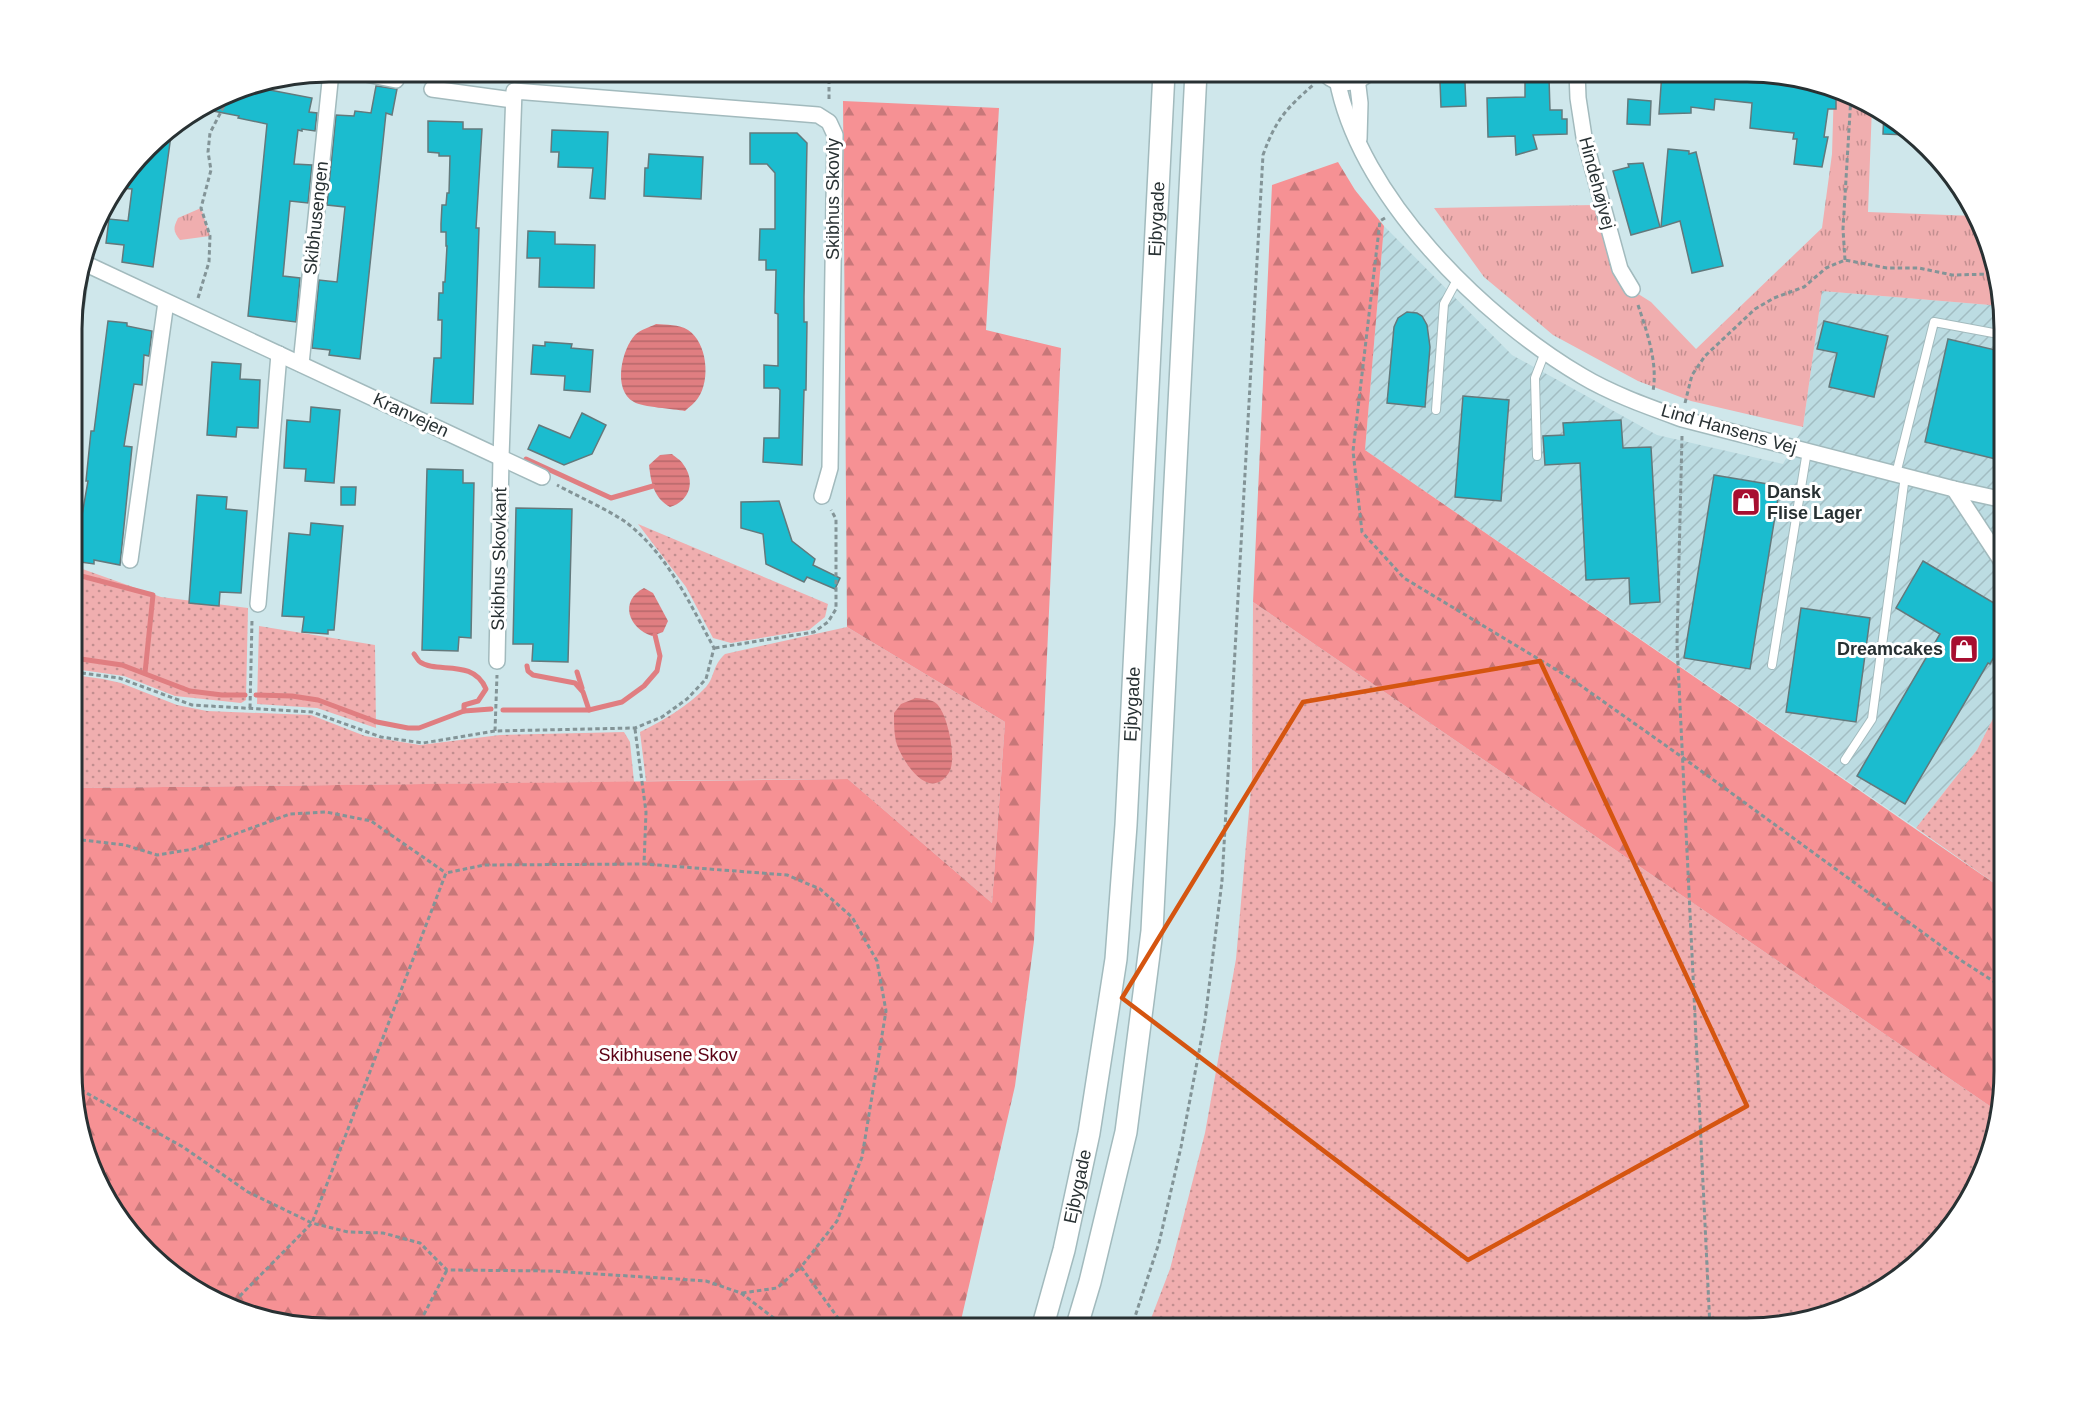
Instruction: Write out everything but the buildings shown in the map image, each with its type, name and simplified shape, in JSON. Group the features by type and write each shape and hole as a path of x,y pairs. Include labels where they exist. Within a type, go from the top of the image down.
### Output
{"main road":[{"name":"Ejbygade","path":"1045,1318 1064,1250 1089,1133 1116,959 1126,825 1163,82"},
{"name":"Ejbygade","path":"1079,1318 1126,1132 1152,931 1195,82"}],"street":[{"name":"Skibhusengen","path":"301,364 330,82"},
{"name":"Lind Hansens Vej","path":"1343,82 1341,104 1369,164 1399,210 1443,264 1515,332 1583,377 1682,419 1994,498"},
{"path":"1347,82 1360,103 1358,142"},
{"name":"Hindehøjvej","path":"1577,82 1584,137 1620,269 1632,289"},
{"name":"Skibhus Skovly","path":"432,89 513,100 514,91 818,115 829,122 835,135 830,468 822,495"},
{"path":"501,457 513,100"},
{"name":"Kranvejen","path":"91,267 542,477"},
{"path":"130,560 166,302"},
{"path":"258,604 279,354"},
{"name":"Skibhus Skovkant","path":"497,662 501,457"},
{"path":"1954,489 1994,550"}],"lane":[{"path":"1436,410 1444,304 1458,279"},
{"path":"1845,760 1872,719 1900,475 1934,322 1994,333"},
{"path":"1537,456 1535,378 1545,352"},
{"path":"1772,664 1808,451"}],"path":[{"path":"829,82 829,122"},
{"path":"1135,1318 1159,1243 1181,1148 1205,1020 1222,881 1263,155 1272,129 1289,107 1331,82"},
{"path":"1845,260 1843,229 1850,105"},
{"path":"193,314 209,262 210,236 201,208 211,170 208,152 210,133 224,106"},
{"path":"1399,210 1380,221 1353,451 1362,532 1404,578 1570,678 1962,961 1994,982"},
{"path":"1709,1318 1677,644 1682,419 1692,375 1705,356 1755,309 1774,298 1804,287 1826,268 1845,260 1887,268 1919,268 1952,275 1988,274"},
{"path":"1632,289 1646,328 1656,376 1650,407"},
{"path":"82,673 118,678 192,705 312,712 381,737 423,743 495,730 635,728 662,717 687,699 706,679 714,648 681,587 655,551 626,522 542,477"},
{"path":"714,648 814,632 828,622 836,609 836,519 822,495"},
{"path":"250,708 252,617 258,604"},
{"path":"495,730 497,662"},
{"path":"635,728 646,812 644,864"},
{"path":"82,840 125,845 157,855 194,849 290,814 326,812 370,821 446,873 484,865 644,864 787,875 820,889 852,917 877,961 886,1011 862,1157 837,1221 801,1267 777,1288 741,1293"},
{"path":"236,1300 312,1223 446,873"},
{"path":"84,1091 183,1147 248,1192 312,1223 348,1232 383,1233 420,1243 447,1270 552,1271 706,1281 741,1293 774,1318"},
{"path":"801,1267 838,1318"},
{"path":"422,1318 447,1270"}],"highlighted area":[{"path":"1540,661 1747,1106 1468,1260 1122,998 1303,702"}],"shaded area":[{"path":"1384,226 1512,355 1657,435 1783,464 1803,427 1822,291 1993,305 1994,717 1977,750 1916,828 1365,450"},
{"path":"656,324 677,326 688,330 703,352 705,381 697,400 685,411 638,404 627,396 623,388 621,369 630,341 637,333"},
{"path":"672,454 687,470 690,483 689,490 682,500 670,507 660,499 654,489 649,465 660,455"},
{"path":"644,588 653,593 668,621 663,632 652,636 637,627 630,614 631,600"},
{"path":"916,698 930,700 937,704 948,728 952,749 951,768 940,781 933,783 925,781 911,769 900,753 896,741 894,713 901,704"}],"green space":[{"path":"1834,98 1872,116 1868,212 1967,216 1976,235 1986,266 1993,305 1822,291 1803,427 1691,401 1638,381 1553,335 1484,277 1434,208 1594,205 1616,280 1651,302 1696,349 1822,228 1832,154"},
{"name":"Skibhusene Skov","path":"843,101 999,108 986,330 1061,348 1034,941 1015,1086 962,1318 314,1318 281,1314 220,1293 179,1267 144,1234 124,1209 108,1181 87,1120 82,1071 82,788 848,779 992,903 1005,722 847,627"},
{"path":"1338,162 1355,190 1384,226 1365,450 1994,883 1994,1087 1992,1107 1253,602 1272,185"},
{"path":"201,208 210,236 180,240 174,229 178,218"},
{"path":"638,524 828,604 825,617 809,630 731,643 713,638 686,587"},
{"path":"82,569 161,597 248,608 246,700 241,703 175,696 124,676 82,670"},
{"path":"1253,602 1992,1107 1976,1166 1953,1209 1922,1246 1885,1277 1842,1300 1796,1314 1763,1318 1151,1318 1170,1269 1205,1133 1236,959 1252,777"},
{"path":"259,626 375,645 376,728 317,708 257,704"},
{"path":"847,627 1005,722 992,903 848,779 646,781 640,732 658,723 699,694 709,683 725,654"},
{"path":"82,676 121,683 177,705 207,711 311,715 365,736 420,745 500,735 624,732 630,742 634,782 82,788"},
{"path":"1994,717 1994,883 1916,828 1977,750"}],"waterway":[{"path":"526,459 611,498 653,486"},
{"path":"82,576 153,595 145,673"},
{"path":"503,710 589,710 622,702 644,686 657,671 660,656 655,635"},
{"path":"414,654 419,662 436,667 464,670 480,679 486,689 478,701 464,705 464,711"},
{"path":"82,659 122,665 190,691 245,695"},
{"path":"527,666 528,671 533,675 575,683 583,692 589,710"},
{"path":"577,672 582,688"},
{"path":"256,695 292,696 318,700 377,722 408,728 419,728 464,711 491,709"}],"place":[{"name":"Dansk Flise Lager","path":"1746,502"},
{"name":"Dreamcakes","path":"1964,649"}]}
